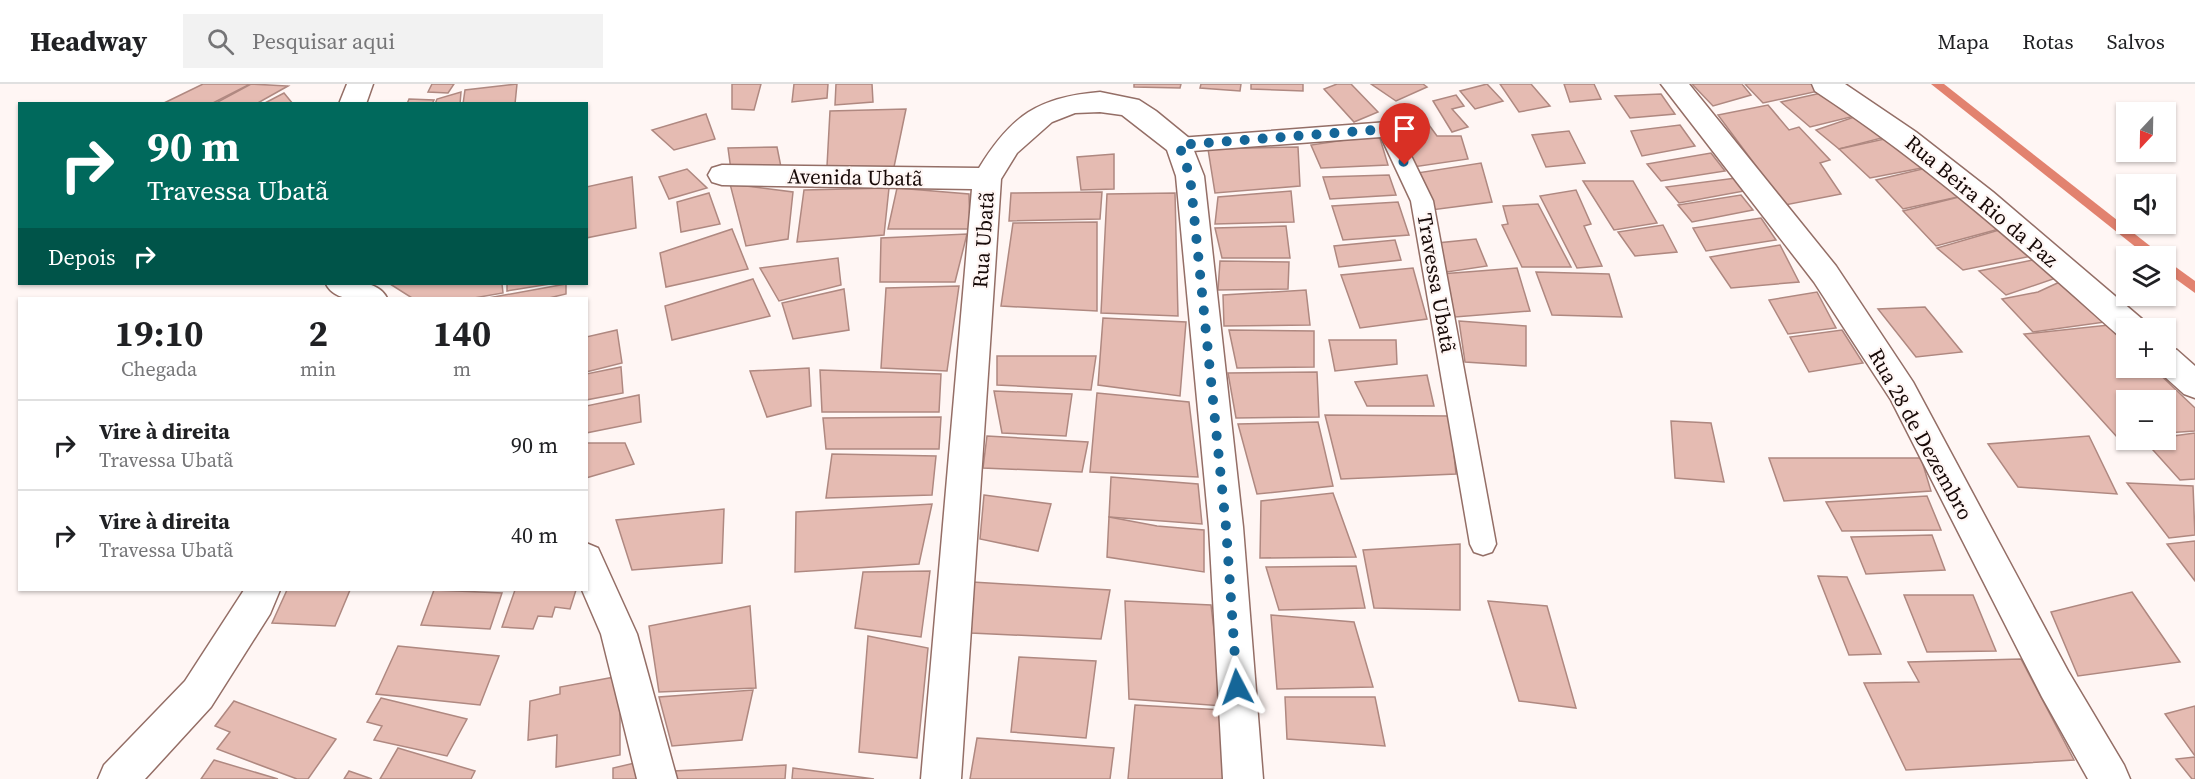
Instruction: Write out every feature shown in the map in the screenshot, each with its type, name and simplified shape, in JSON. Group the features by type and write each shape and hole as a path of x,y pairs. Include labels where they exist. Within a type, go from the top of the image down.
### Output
{"street":[{"path":"352,102 360,84"},
{"name":"Rua 28 de Dezembro","path":"1674,84 1824,274 1902,391 2055,684 2110,779"},
{"name":"Rua Beira Rio da Paz","path":"1825,84 1922,150 2026,236 2120,318"},
{"name":"Rua Ubatã","path":"941,779 987,179 1007,146 1019,133 1042,115 1073,104 1100,102 1129,107 1179,145"},
{"path":"1179,145 1190,176 1226,527 1243,779"},
{"name":"Avenida Ubatã","path":"722,176 987,179"},
{"path":"343,285 370,297"},
{"path":"2176,368 2195,385"},
{"path":"588,564 619,634 657,779"},
{"path":"118,779 198,694 257,602 262,591"}],"lane":[{"name":"Travessa Ubatã","path":"1179,145 1388,129 1422,201 1483,544"}],"building":[{"path":"203,84 250,84 215,102 166,102"},
{"path":"251,84 288,86 260,102 218,102"},
{"path":"432,84 454,84 448,93 428,92"},
{"path":"517,84 515,102 463,102 465,90"},
{"path":"732,84 761,84 754,110 732,109"},
{"path":"794,84 828,84 827,98 792,102"},
{"path":"836,84 872,84 873,102 835,105"},
{"path":"1134,84 1181,84 1180,88 1134,87"},
{"path":"1201,84 1241,84 1240,91 1200,88"},
{"path":"1251,84 1303,84 1303,91 1251,89"},
{"path":"1337,84 1351,84 1378,112 1354,122 1324,89"},
{"path":"1371,84 1423,84 1427,87 1396,101"},
{"path":"1487,84 1503,101 1475,109 1460,91"},
{"path":"1500,84 1531,84 1550,106 1519,112"},
{"path":"1564,84 1594,84 1601,99 1570,102"},
{"path":"1692,84 1742,84 1751,95 1713,106"},
{"path":"1745,84 1819,84 1828,89 1763,103"},
{"path":"1830,91 1863,114 1810,127 1781,102"},
{"path":"461,92 460,102 436,102 437,99"},
{"path":"284,93 291,102 267,102"},
{"path":"1661,94 1675,114 1630,118 1615,96"},
{"path":"1456,95 1464,106 1452,109 1468,127 1452,132 1433,101"},
{"path":"409,99 434,100 433,102 408,102"},
{"path":"1768,105 1789,130 1799,127 1830,160 1820,163 1841,194 1785,205 1718,115"},
{"path":"906,109 894,167 827,166 830,111"},
{"path":"1866,113 1897,134 1839,149 1816,130"},
{"path":"706,114 715,139 674,150 652,130"},
{"path":"1421,114 1437,136 1461,136 1468,159 1413,167 1385,119"},
{"path":"1680,125 1695,146 1642,156 1631,131"},
{"path":"1569,131 1585,163 1546,167 1532,135"},
{"path":"1379,135 1388,165 1321,168 1311,145"},
{"path":"1898,136 1932,166 1870,178 1839,149"},
{"path":"777,147 782,172 731,170 728,148"},
{"path":"1298,147 1300,186 1215,193 1208,149"},
{"path":"1711,153 1725,171 1661,181 1647,164"},
{"path":"1114,154 1114,189 1081,190 1077,157"},
{"path":"1481,163 1492,202 1431,210 1417,173"},
{"path":"1935,166 1967,195 1903,209 1876,180"},
{"path":"687,169 707,188 669,199 659,177"},
{"path":"1389,175 1396,195 1330,199 1323,177"},
{"path":"632,177 636,228 588,238 588,187"},
{"path":"1736,178 1744,191 1679,203 1666,187"},
{"path":"1583,181 1633,181 1657,223 1614,230"},
{"path":"730,184 793,192 788,239 746,246"},
{"path":"889,188 884,235 797,242 804,190"},
{"path":"897,188 969,194 970,229 888,229"},
{"path":"1576,190 1591,224 1584,226 1602,266 1577,268 1540,196"},
{"path":"1291,191 1294,222 1215,224 1218,197"},
{"path":"1102,192 1100,219 1009,221 1011,193"},
{"path":"709,193 720,224 681,232 677,202"},
{"path":"1175,193 1178,316 1101,313 1107,194"},
{"path":"1971,194 2003,228 1936,246 1903,211"},
{"path":"1741,195 1753,210 1692,222 1678,205"},
{"path":"1398,202 1409,235 1343,240 1332,206"},
{"path":"1538,204 1571,267 1522,267 1502,225 1508,224 1503,206"},
{"path":"1761,218 1776,240 1706,251 1693,228"},
{"path":"1097,222 1097,311 1001,306 1013,223"},
{"path":"1663,225 1677,252 1635,256 1618,232"},
{"path":"1286,226 1290,258 1222,258 1215,228"},
{"path":"2006,228 2037,255 1963,270 1937,248"},
{"path":"732,229 748,269 666,287 660,253"},
{"path":"967,234 955,282 880,282 881,238"},
{"path":"1476,239 1487,266 1447,272 1437,243"},
{"path":"1395,240 1401,260 1339,267 1334,246"},
{"path":"1780,245 1799,282 1731,288 1710,257"},
{"path":"838,258 841,285 779,301 760,268"},
{"path":"2038,259 2059,277 2006,295 1979,271"},
{"path":"1220,261 1289,262 1288,289 1218,290"},
{"path":"1413,268 1427,319 1360,328 1341,275"},
{"path":"1517,268 1530,311 1455,317 1441,274"},
{"path":"1536,272 1609,274 1622,317 1552,315"},
{"path":"753,279 770,316 672,340 665,306"},
{"path":"2064,280 2105,322 2033,332 2002,299 2038,292"},
{"path":"392,285 502,285 503,293 480,297 410,297"},
{"path":"507,285 544,285 507,291"},
{"path":"566,285 566,294 553,297 494,297"},
{"path":"959,286 947,371 881,368 886,288"},
{"path":"844,289 849,330 793,339 782,303"},
{"path":"1306,290 1310,325 1224,326 1223,295"},
{"path":"1817,292 1836,328 1788,334 1769,300"},
{"path":"1925,307 1962,352 1916,357 1878,309"},
{"path":"1103,318 1186,322 1180,396 1098,385"},
{"path":"1459,321 1526,326 1526,366 1465,362"},
{"path":"2109,325 2116,332 2116,378 2164,378 2195,408 2195,431 2176,432 2176,390 2116,390 2116,436 2024,334"},
{"path":"617,330 622,363 588,372 588,337"},
{"path":"1229,330 1314,331 1314,367 1237,368"},
{"path":"1842,330 1863,363 1809,372 1790,337"},
{"path":"1329,340 1396,340 1397,364 1335,371"},
{"path":"997,356 1096,356 1091,390 997,385"},
{"path":"621,367 623,393 588,400 588,374"},
{"path":"809,368 811,406 767,417 750,371"},
{"path":"820,370 941,374 939,412 822,412"},
{"path":"1317,372 1319,417 1236,418 1228,373"},
{"path":"1427,375 1434,406 1367,406 1355,382"},
{"path":"994,391 1072,394 1066,436 1002,433"},
{"path":"1097,393 1189,402 1198,477 1090,472"},
{"path":"639,395 641,422 588,433 588,406"},
{"path":"1325,415 1450,416 1456,474 1341,479"},
{"path":"941,417 939,449 826,449 823,418"},
{"path":"1671,421 1711,423 1724,482 1675,478"},
{"path":"1318,422 1333,486 1257,494 1238,424"},
{"path":"2195,433 2195,479 2180,480 2153,450 2176,450 2176,436"},
{"path":"987,436 1088,442 1082,472 983,468"},
{"path":"2089,436 2117,494 2018,487 1988,444"},
{"path":"588,443 625,443 634,464 588,477"},
{"path":"832,454 936,456 932,495 826,498"},
{"path":"1769,458 1921,458 1931,491 1784,501"},
{"path":"1111,477 1198,484 1202,524 1109,517"},
{"path":"2127,483 2193,486 2195,535 2169,538"},
{"path":"1333,493 1356,557 1260,558 1261,501"},
{"path":"984,495 1051,504 1038,551 980,539"},
{"path":"1927,496 1941,530 1842,531 1826,502"},
{"path":"932,504 919,564 795,572 796,512"},
{"path":"724,509 722,563 632,570 616,520"},
{"path":"1109,517 1157,526 1204,530 1204,572 1107,557"},
{"path":"1932,535 1945,570 1866,574 1851,537"},
{"path":"2195,541 2195,581 2167,544"},
{"path":"1460,544 1460,610 1374,608 1363,550"},
{"path":"1356,566 1365,608 1279,610 1266,567"},
{"path":"930,571 921,637 855,628 863,572"},
{"path":"1818,576 1847,577 1881,654 1849,655"},
{"path":"972,582 1110,590 1101,639 971,633"},
{"path":"287,591 350,591 335,626 272,623"},
{"path":"434,591 502,593 490,629 421,625"},
{"path":"515,591 576,591 570,609 555,607 552,617 538,616 533,629 502,627"},
{"path":"2132,592 2180,662 2078,676 2051,612"},
{"path":"1904,595 1973,595 1996,651 1927,652"},
{"path":"1125,601 1211,605 1223,706 1129,699"},
{"path":"1488,601 1547,606 1576,708 1519,701"},
{"path":"750,606 756,688 659,692 649,626"},
{"path":"1271,615 1354,622 1373,687 1277,689"},
{"path":"868,636 928,648 917,758 859,752"},
{"path":"398,646 499,656 480,705 376,694"},
{"path":"1019,657 1096,661 1086,738 1011,732"},
{"path":"2021,659 2074,760 1906,770 1864,683 1919,682 1908,662"},
{"path":"620,676 620,755 556,767 557,735 528,740 530,701 560,694 560,687"},
{"path":"753,690 742,740 672,746 659,697"},
{"path":"1285,697 1375,697 1385,746 1287,739"},
{"path":"381,698 467,719 447,756 374,740 382,726 367,722"},
{"path":"234,701 336,739 308,779 297,779 217,749 230,732 215,726"},
{"path":"1135,705 1223,710 1223,779 1128,779"},
{"path":"2195,706 2195,756 2165,714"},
{"path":"977,738 1114,748 1110,779 970,779"},
{"path":"398,748 475,771 471,779 380,779"},
{"path":"2195,757 2195,779 2192,779 2176,759"},
{"path":"214,760 278,779 201,779"},
{"path":"639,762 639,779 613,779 613,768"},
{"path":"786,765 785,779 675,779 674,771"},
{"path":"793,768 874,779 792,779"},
{"path":"349,771 372,779 344,779"}],"waterway":[{"path":"1937,84 2142,246"},
{"path":"2176,273 2195,288"}],"route":[{"path":"1237,687 1226,527 1190,176 1179,145 1388,129 1405,165"}]}
